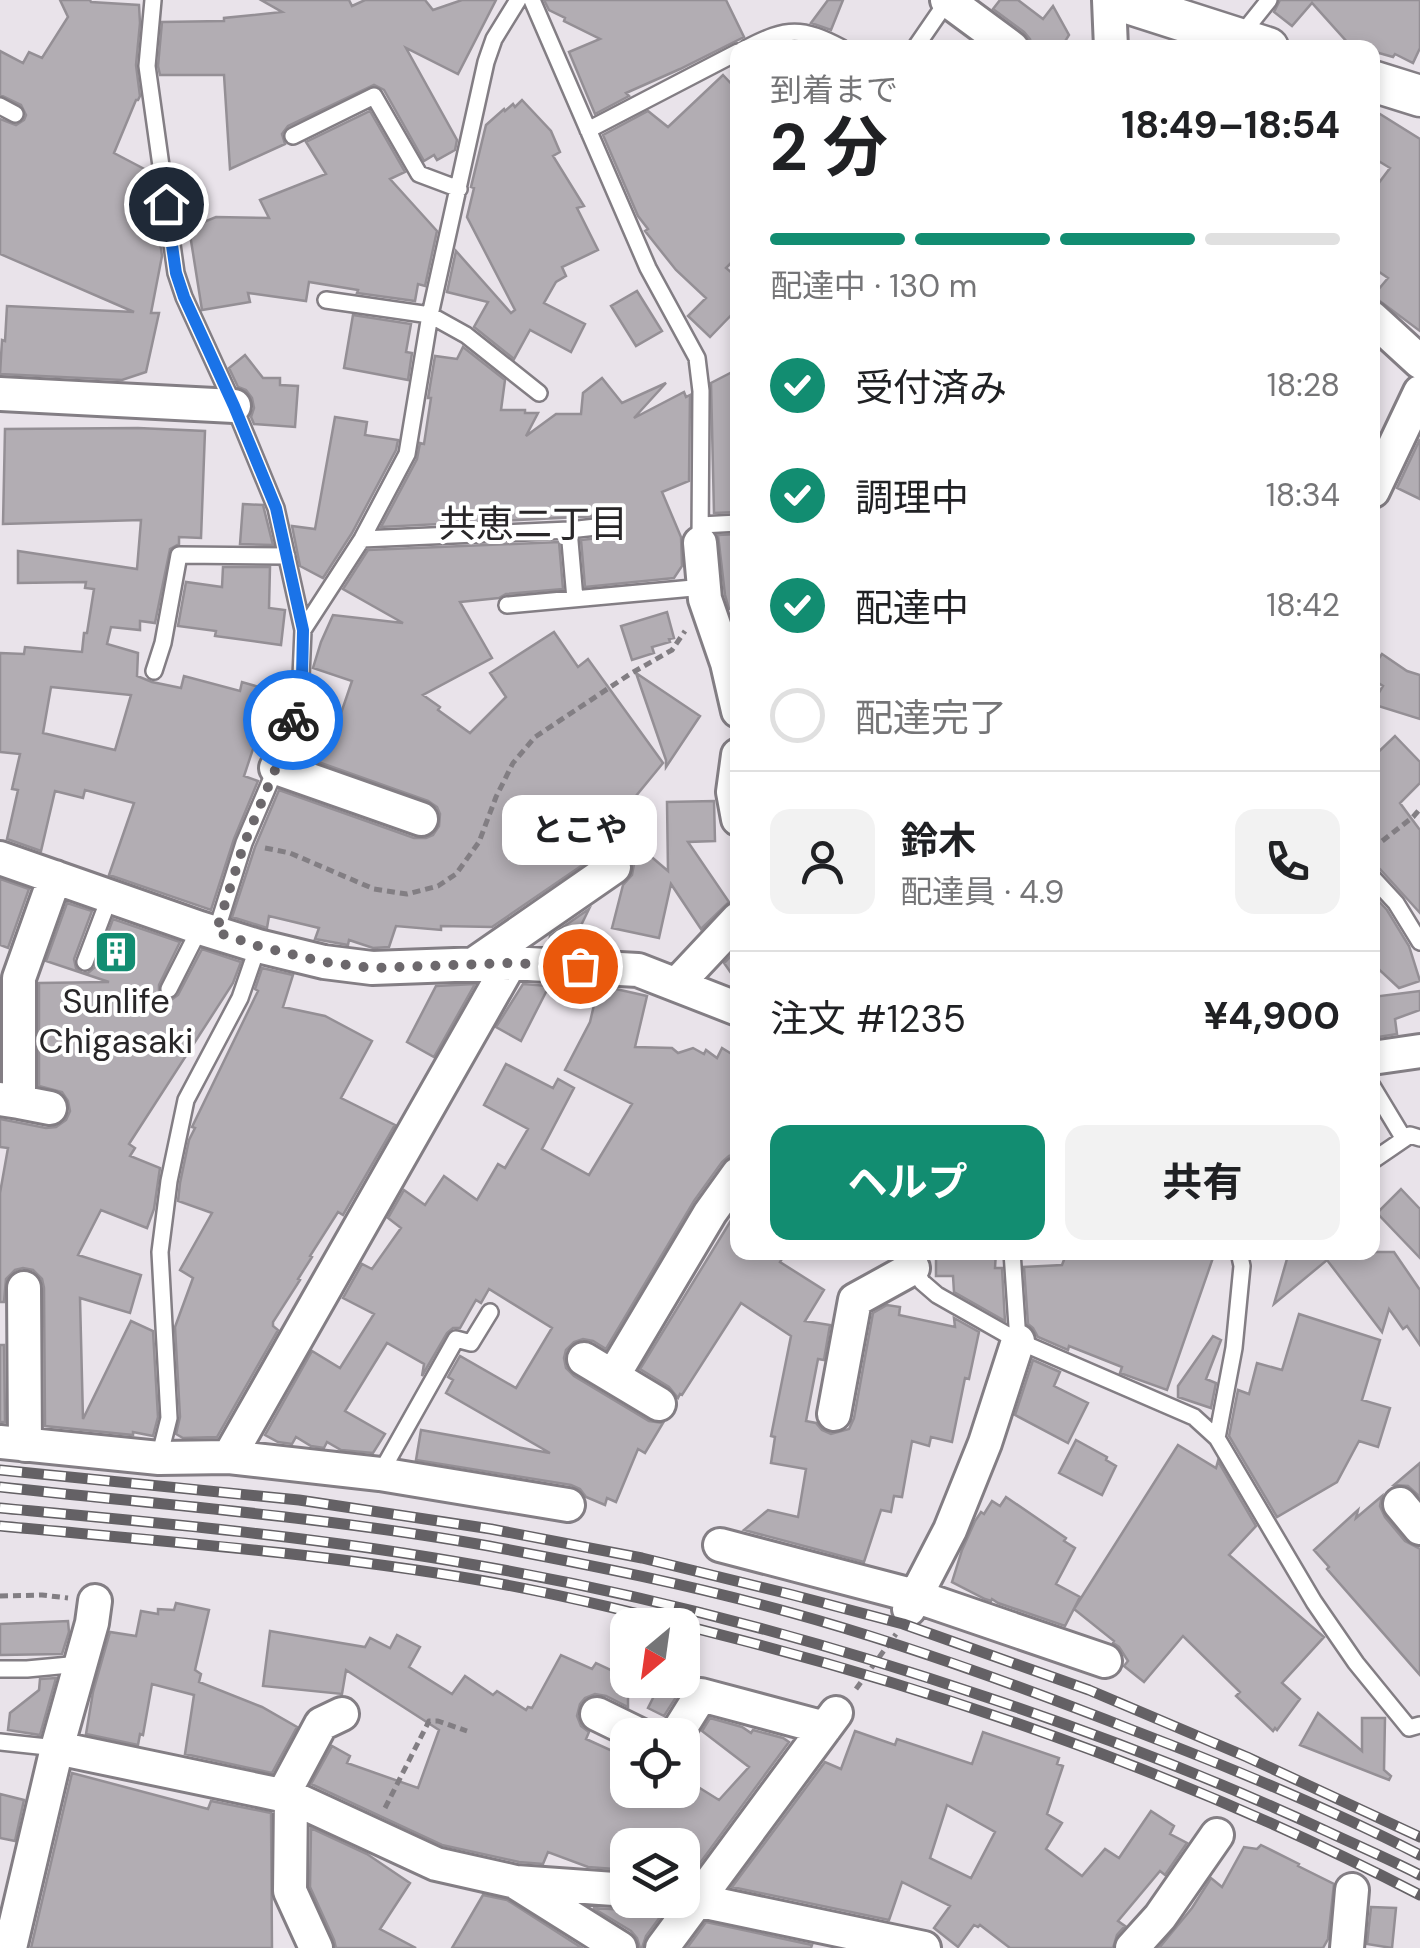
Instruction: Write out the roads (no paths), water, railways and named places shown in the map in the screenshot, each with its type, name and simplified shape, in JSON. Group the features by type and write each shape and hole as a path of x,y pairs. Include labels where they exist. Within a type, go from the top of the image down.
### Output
{"street":[{"path":"948,0 1001,40"},
{"path":"1109,0 1111,40"},
{"path":"1118,0 1244,40"},
{"path":"1380,84 1420,96"},
{"path":"1380,325 1420,362"},
{"path":"1380,476 1420,392"},
{"path":"0,394 234,406"},
{"path":"700,534 704,593 730,676"},
{"path":"276,768 421,819"},
{"path":"0,858 208,930 324,962 372,968 510,963 638,970 730,1006"},
{"path":"473,964 614,867"},
{"path":"23,1103 19,978 55,877"},
{"path":"676,984 730,927"},
{"path":"230,1457 510,963"},
{"path":"1380,1057 1420,1051"},
{"path":"613,1376 730,1185"},
{"path":"848,1395 855,1300 909,1260"},
{"path":"24,1288 13,1443 159,1458 230,1457 380,1474 568,1506"},
{"path":"912,1602 950,1530 985,1444 1018,1341"},
{"path":"584,1358 659,1404"},
{"path":"720,1546 1105,1661"},
{"path":"10,1948 95,1601"},
{"path":"686,1718 701,1694 831,1720 700,1885"},
{"path":"316,1948 290,1891 287,1796 321,1724 342,1714"},
{"path":"598,1714 610,1720"},
{"path":"57,1748 287,1796 436,1864 516,1882 610,1889"},
{"path":"1132,1948 1160,1917 1217,1835"},
{"path":"516,1882 620,1948"},
{"path":"1347,1948 1352,1890"},
{"path":"700,1900 924,1948"},
{"path":"662,1948 679,1918"}],"lane":[{"path":"153,0 147,66 176,273 276,508 303,630 302,678 291,732 208,930 169,988"},
{"path":"303,630 362,538 407,454 430,315 486,62 494,39 518,0"},
{"path":"532,0 648,268 697,358 701,391 700,534 730,525"},
{"path":"920,40 948,0"},
{"path":"1254,40 1269,0"},
{"path":"762,40 790,30 827,40"},
{"path":"588,130 730,56"},
{"path":"292,136 374,96 420,174 459,189"},
{"path":"326,300 430,315 466,335 539,393"},
{"path":"362,538 596,527"},
{"path":"569,530 576,599"},
{"path":"154,672 179,555 287,556"},
{"path":"507,605 704,593"},
{"path":"1380,886 1396,903 1420,942"},
{"path":"85,962 110,896"},
{"path":"159,1458 168,1418 160,1252 169,1182 186,1100 240,998 258,946"},
{"path":"1380,1097 1412,1139 1380,1157"},
{"path":"909,1260 922,1282 937,1295 1018,1341 1194,1418 1218,1438 1314,1602 1356,1662 1409,1728 1420,1724"},
{"path":"1013,1260 1018,1341"},
{"path":"1218,1438 1234,1348 1241,1260"},
{"path":"380,1474 456,1339 471,1343 490,1312"},
{"path":"0,1669 80,1664"},
{"path":"0,1742 57,1748"}],"railway":[{"path":"0,1470 299,1500 491,1529 642,1558 793,1595 903,1624 1089,1690 1420,1837"},
{"path":"0,1487 306,1519 428,1536 603,1568 754,1603 879,1639 1050,1698 1279,1789 1420,1855"},
{"path":"0,1508 241,1532 421,1556 609,1591 736,1622 924,1677 1114,1742 1241,1793 1420,1875"},
{"path":"0,1526 240,1548 479,1580 737,1639 912,1689 1086,1748 1255,1816 1420,1895"}],"place":[{"name":"Sunlife Chigasaki","path":"116,952"},
{"name":"とこや","path":"580,966"}],"district":[{"name":"共恵二丁目","path":"533,524"}]}
